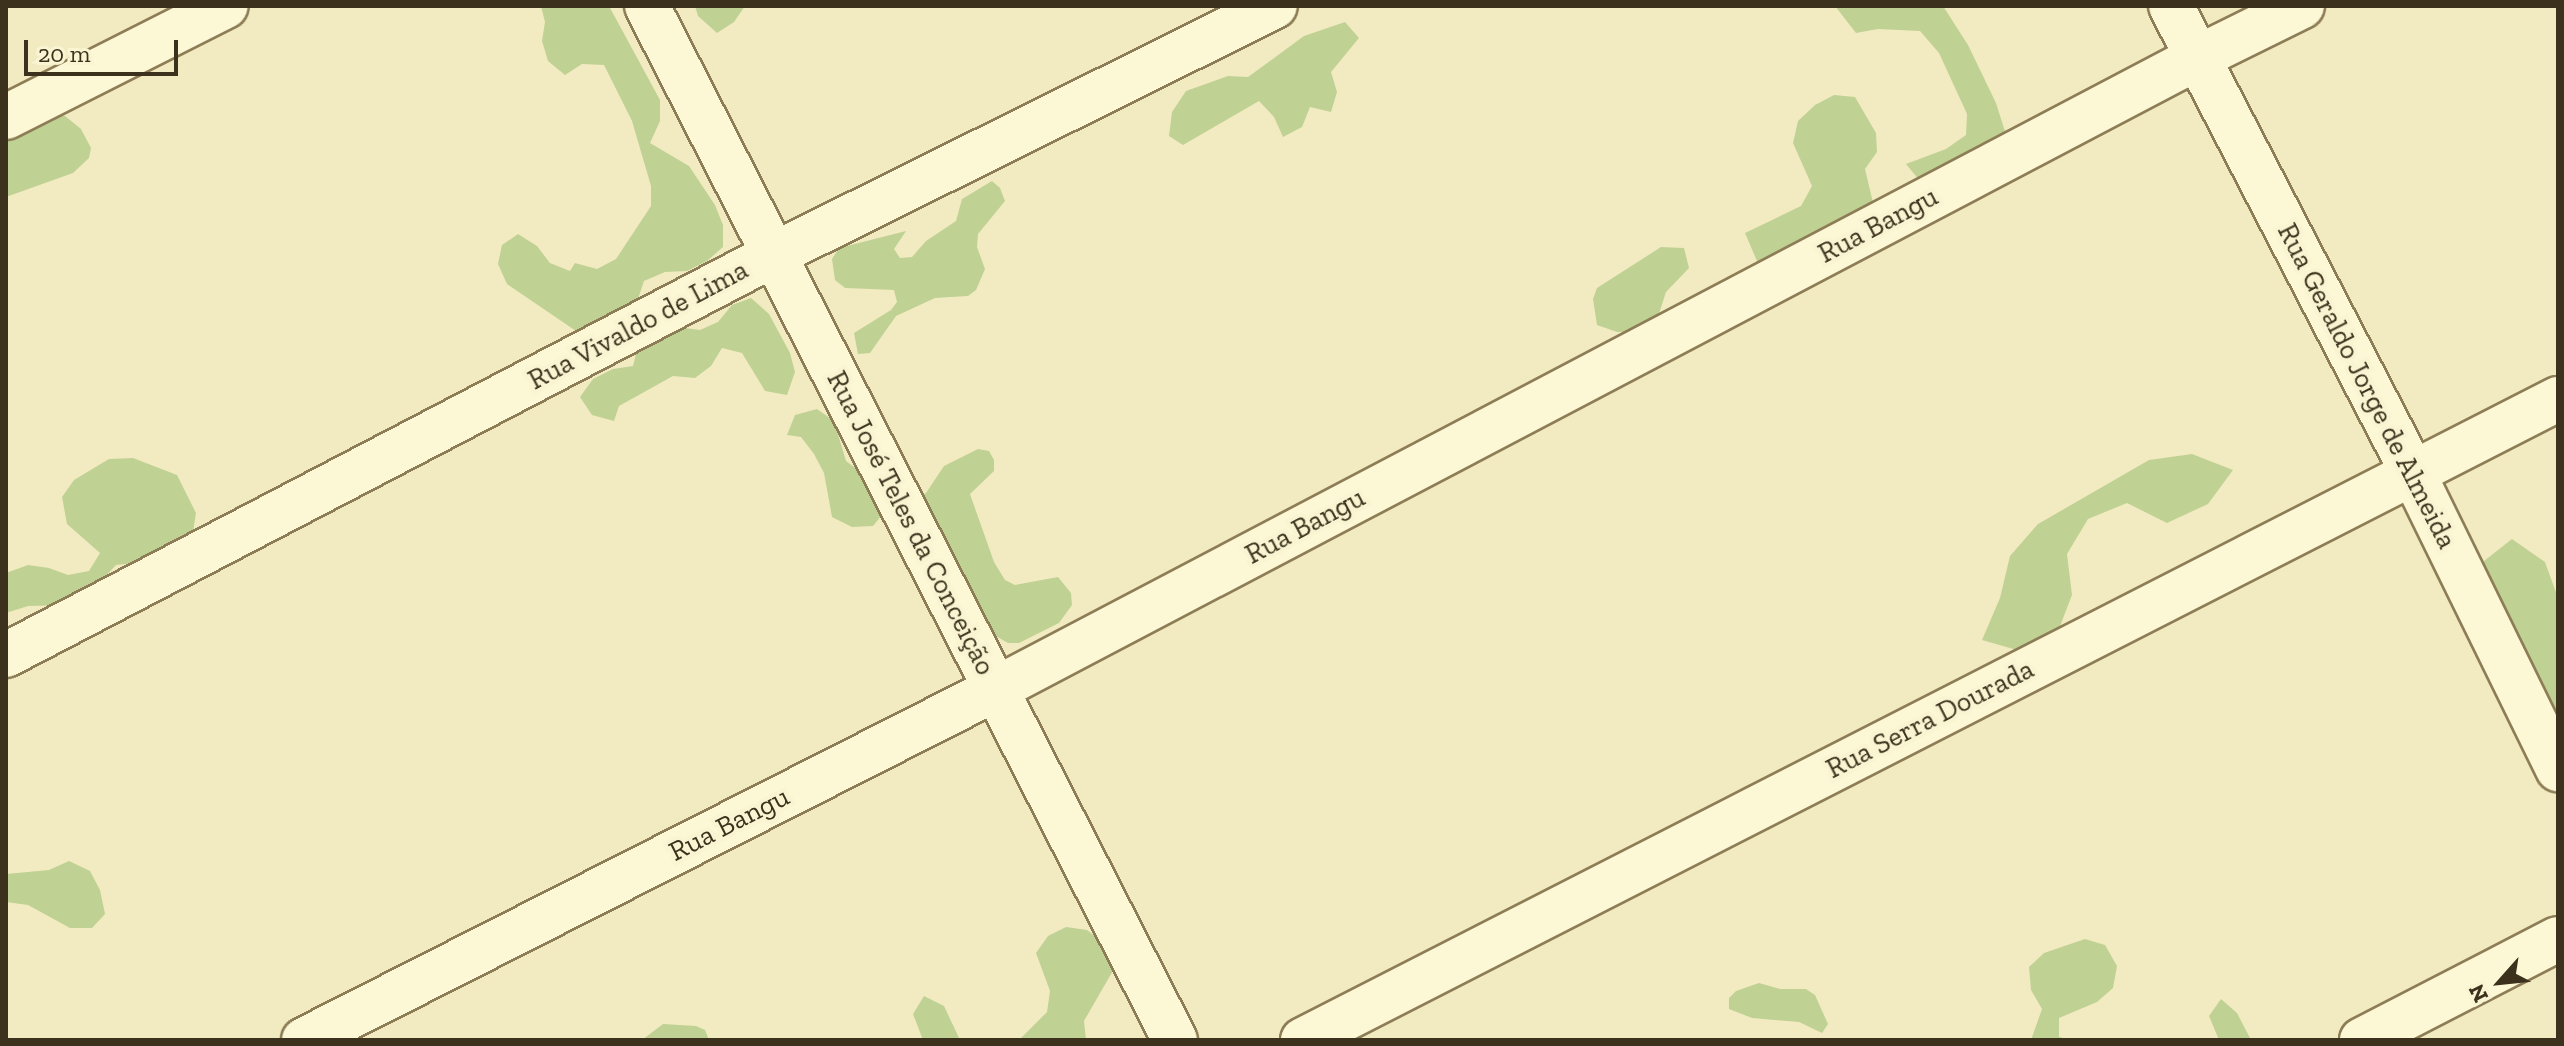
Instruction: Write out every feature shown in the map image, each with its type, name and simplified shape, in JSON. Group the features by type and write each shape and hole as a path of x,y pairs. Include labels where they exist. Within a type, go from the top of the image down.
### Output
{"street":[{"path":"6,117 226,6"},
{"name":"Rua José Teles da Conceição","path":"647,6 1175,1040"},
{"name":"Rua Vivaldo de Lima","path":"6,655 773,255 1275,6"},
{"name":"Rua Geraldo Jorge de Almeida","path":"2171,6 2413,473 2558,769"},
{"name":"Rua Bangu","path":"304,1040 996,689 2197,58 2302,6"},
{"name":"Rua Serra Dourada","path":"1303,1040 2558,399"},
{"path":"2362,1040 2558,939"}],"green space":[{"path":"541,6 609,6 660,100 660,121 650,143 689,166 715,205 723,225 723,247 707,261 687,271 665,272 644,281 637,302 576,331 507,284 498,264 502,245 518,234 537,246 550,263 570,271 575,263 597,269 616,259 651,206 651,186 632,121 604,65 582,64 565,75 548,61 542,41 545,22"},
{"path":"695,6 745,6 734,22 717,33 698,16"},
{"path":"1835,6 1943,6 1968,45 1996,103 2008,141 1920,181 1906,164 1946,149 1966,135 1967,114 1939,53 1920,31 1878,29 1856,33"},
{"path":"1345,22 1359,38 1331,72 1337,92 1331,112 1310,107 1302,127 1283,137 1274,117 1259,101 1183,145 1169,136 1172,112 1186,91 1228,76 1248,77 1304,36"},
{"path":"1834,95 1855,97 1876,133 1877,152 1865,169 1874,207 1798,262 1757,261 1745,233 1801,206 1812,186 1793,143 1798,121 1815,105"},
{"path":"65,116 81,129 91,148 89,158 73,173 6,197 6,129"},
{"path":"992,181 1000,188 1005,201 978,234 977,247 985,269 976,290 968,296 935,298 896,316 870,353 858,354 854,333 891,310 897,302 894,290 845,288 835,280 832,259 839,248 906,231 894,249 900,258 912,257 926,241 956,221 962,199"},
{"path":"1661,247 1684,248 1689,268 1666,292 1656,323 1639,332 1617,332 1597,325 1593,299 1597,288"},
{"path":"751,298 769,314 790,353 795,372 787,395 765,391 742,353 722,348 711,366 695,378 673,376 619,406 614,421 592,415 580,397 593,379 613,369 633,366 638,346 677,327 700,330 718,322 732,305"},
{"path":"817,409 834,421 846,461 862,473 886,510 873,526 852,527 832,517 824,473 814,454 801,437 787,435 795,415"},
{"path":"978,449 989,451 994,460 994,471 970,494 994,562 1005,580 1015,585 1058,577 1071,593 1072,605 1059,623 1019,643 1008,643 987,631 916,499 926,493 944,466"},
{"path":"2192,454 2233,470 2208,504 2167,523 2127,503 2088,519 2067,554 2072,595 2057,634 2017,650 1982,640 2000,598 2010,556 2038,524 2149,460"},
{"path":"133,458 177,475 196,513 193,532 180,550 161,560 116,565 88,595 71,605 28,606 6,613 6,573 28,565 68,575 89,571 100,553 67,524 62,497 74,480 109,459"},
{"path":"2512,539 2545,562 2558,598 2558,733 2479,565"},
{"path":"69,861 90,871 100,890 105,914 92,928 70,928 28,905 6,902 6,874 49,870"},
{"path":"1066,927 1087,930 1106,945 1118,962 1084,1021 1086,1040 1019,1040 1047,1012 1050,991 1036,953 1048,936"},
{"path":"2085,939 2105,945 2117,966 2113,988 2097,1002 2059,1018 2059,1037 2072,1040 2031,1040 2042,1009 2031,990 2029,967 2044,953"},
{"path":"1759,983 1780,989 1806,989 1815,995 1828,1024 1822,1033 1799,1022 1752,1018 1729,1009 1729,998 1736,991"},
{"path":"924,996 944,1006 960,1040 923,1040 913,1014"},
{"path":"2221,999 2237,1013 2251,1040 2219,1040 2209,1016"},
{"path":"663,1024 696,1026 705,1030 709,1040 642,1040"}]}
